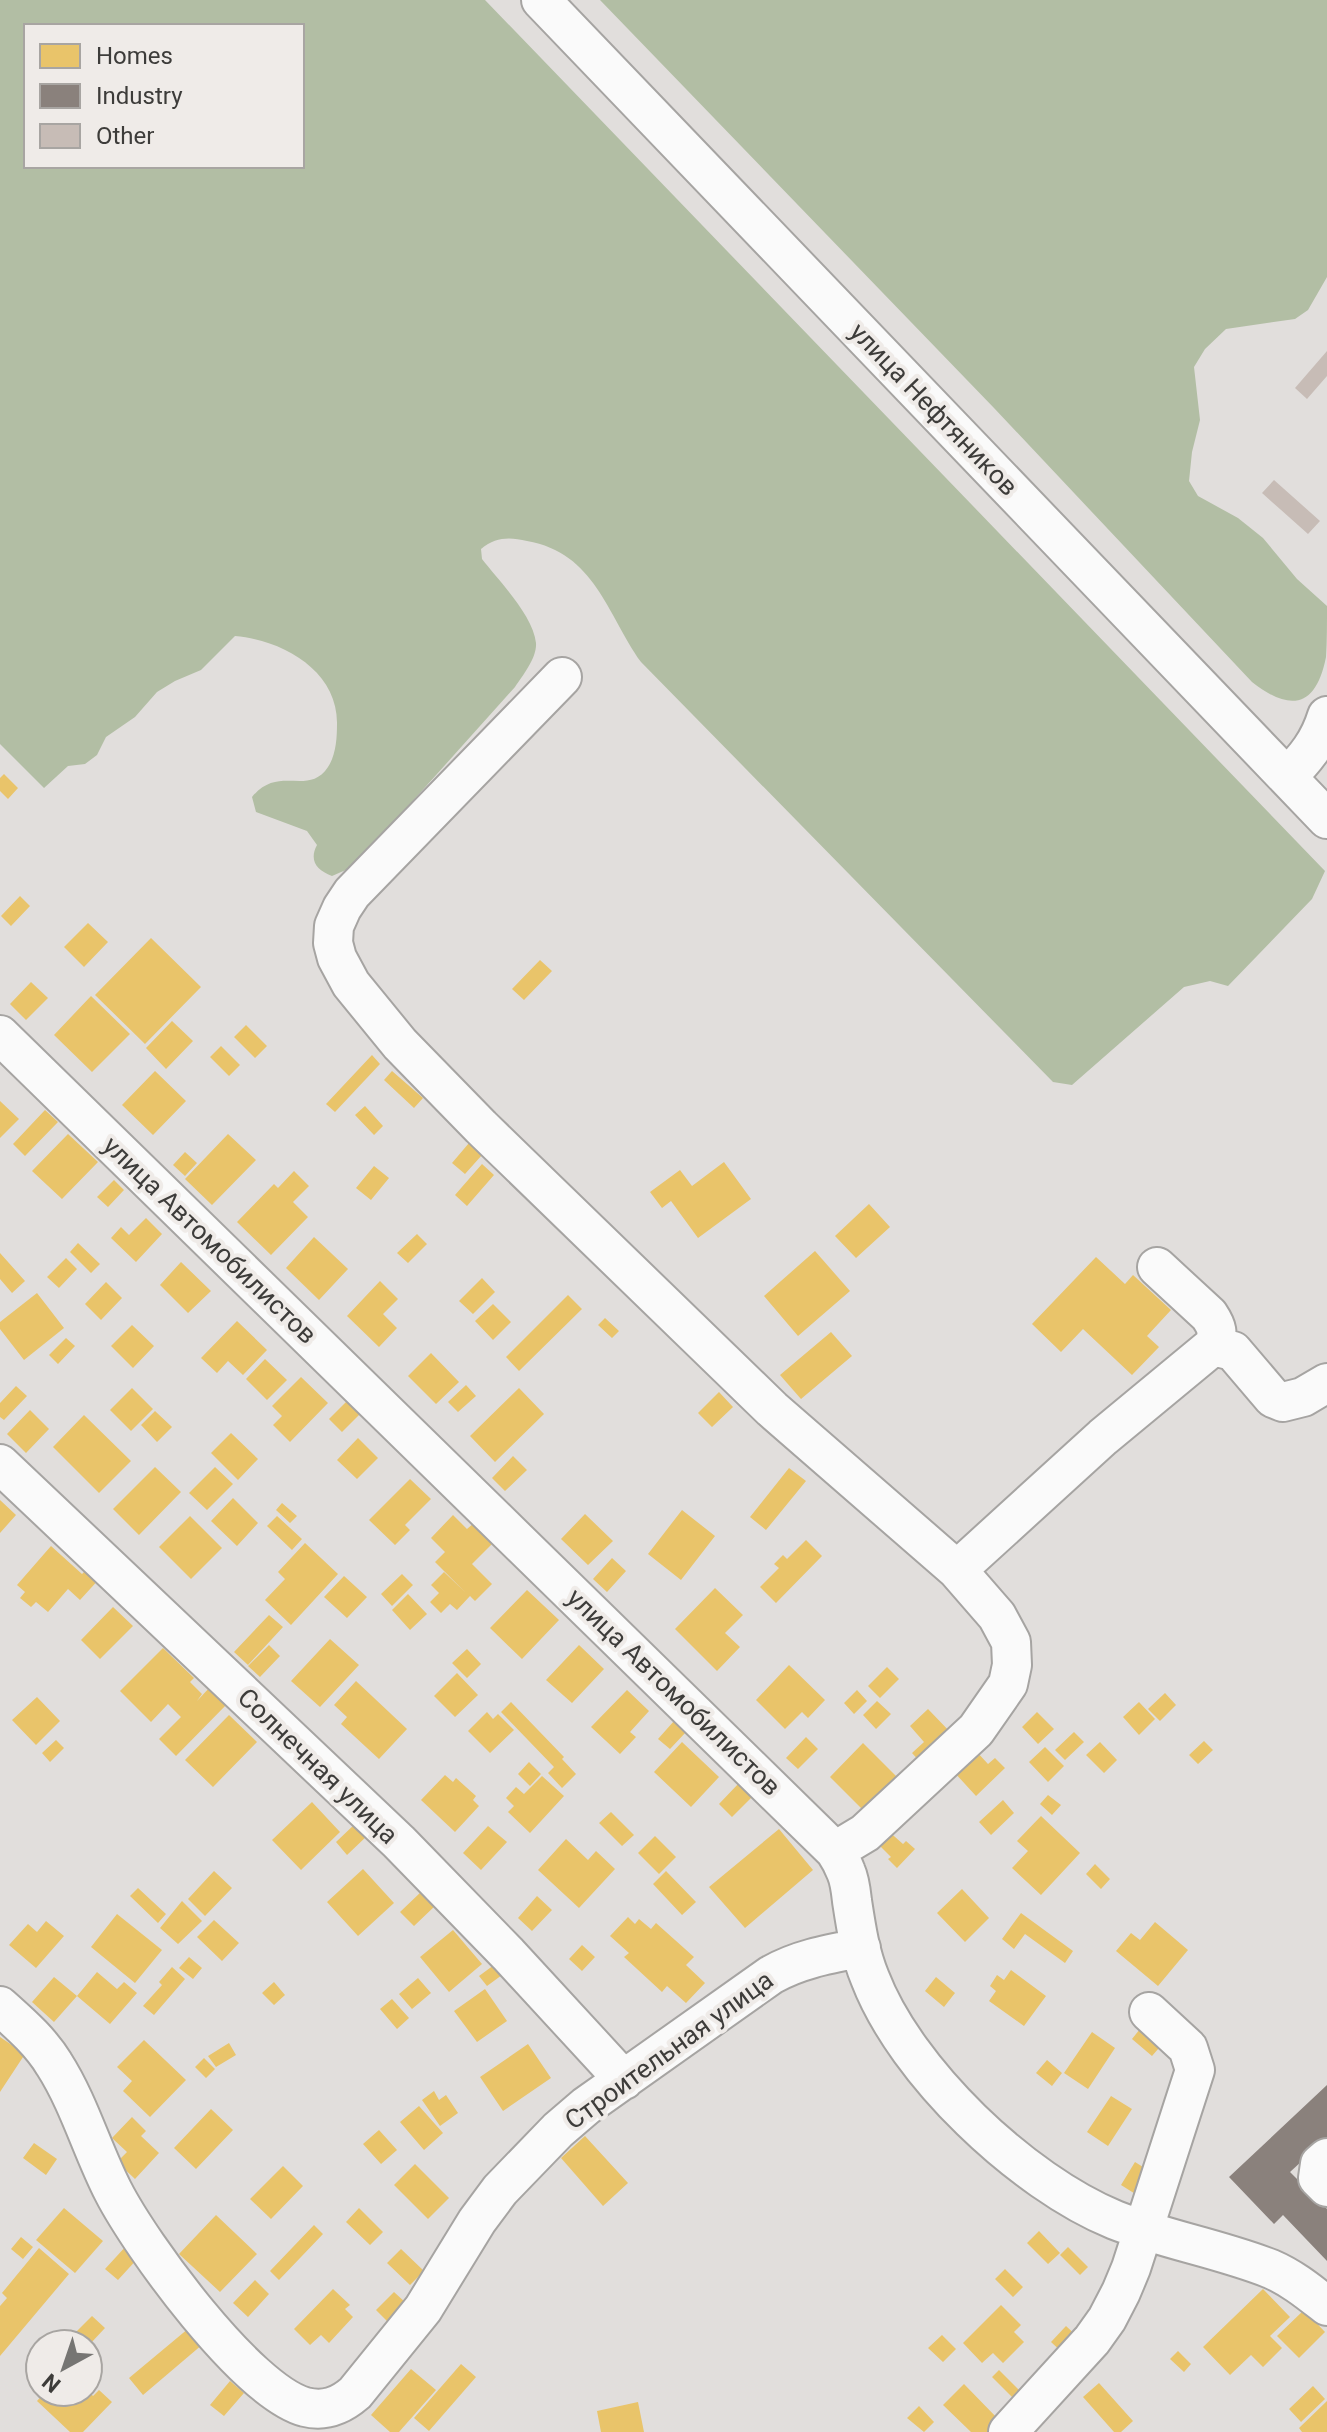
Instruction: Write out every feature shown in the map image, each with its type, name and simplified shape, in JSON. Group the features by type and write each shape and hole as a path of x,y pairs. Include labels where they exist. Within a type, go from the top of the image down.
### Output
{"street":[{"name":"улица Нефтяников","path":"541,0 1327,819"},
{"path":"562,677 352,893 334,926 333,943 351,984 400,1044 481,1127 772,1409 957,1570 997,1616 1011,1642 1012,1665 1008,1684 976,1730 865,1833 835,1851"},
{"path":"1287,777 1312,750 1321,736 1327,716"},
{"name":"улица Автомобилистов","path":"0,1035 835,1851 847,1874 869,1978 912,2051 952,2101 987,2135 1043,2180 1075,2200 1143,2230 1271,2269 1299,2284 1327,2306"},
{"path":"957,1570 1103,1437 1213,1346 1218,1335 1216,1324 1157,1267"},
{"path":"1213,1346 1233,1351 1273,1398 1283,1402 1303,1397 1327,1383"},
{"name":"Солнечная улица","path":"0,1464 399,1842 624,2080"},
{"name":"Строительная улица","path":"0,2006 29,2032 53,2062 114,2193 164,2269 235,2356 262,2383 289,2401 321,2409 343,2403 355,2393 423,2309 477,2221 500,2190 586,2106 790,1964 861,1948"},
{"path":"1008,2432 1092,2340 1107,2319 1131,2268 1195,2070 1188,2048 1149,2012"},
{"path":"1327,2158 1320,2164 1318,2178 1327,2187"}],"green space":[{"path":"0,0 485,0 1325,871 1312,899 1228,986 1210,981 1184,987 1072,1085 1053,1082 641,662 597,588 584,572 569,558 550,548 514,539 497,540 487,545 481,549 482,559 514,599 534,632 536,643 529,666 515,687 367,852 348,869 332,876 322,871 314,860 317,845 307,831 256,812 252,797 262,787 320,776 331,762 337,724 335,705 318,674 289,652 253,639 235,636 201,670 157,692 135,717 106,737 97,755 85,764 68,766 44,788 0,744"},
{"path":"600,0 1327,0 1327,277 1308,310 1295,319 1226,329 1205,349 1194,367 1200,420 1189,481 1198,496 1238,518 1263,538 1297,579 1327,606 1326,657 1316,687 1300,700 1289,701 1266,692 1252,682 994,408"}],"building: Homes":[{"path":"4,774 18,788 8,799 0,791 0,778"},
{"path":"20,896 30,906 11,926 1,916"},
{"path":"88,923 108,942 84,967 64,947"},
{"path":"151,938 201,987 145,1044 95,995"},
{"path":"540,960 552,971 524,1000 512,989"},
{"path":"31,982 48,998 26,1020 10,1004"},
{"path":"91,996 130,1034 92,1072 54,1035"},
{"path":"172,1021 193,1041 166,1069 146,1048"},
{"path":"246,1025 267,1046 255,1058 234,1037"},
{"path":"221,1046 240,1065 229,1076 210,1057"},
{"path":"372,1055 380,1064 335,1112 326,1104"},
{"path":"155,1071 186,1101 153,1135 122,1105"},
{"path":"392,1071 423,1098 414,1108 384,1080"},
{"path":"0,1101 19,1119 0,1138"},
{"path":"365,1106 383,1126 374,1135 355,1115"},
{"path":"45,1110 58,1122 25,1156 13,1144"},
{"path":"68,1134 98,1162 62,1199 32,1171"},
{"path":"228,1134 256,1160 212,1205 185,1179"},
{"path":"469,1143 482,1155 465,1174 452,1163"},
{"path":"185,1152 197,1163 185,1176 173,1165"},
{"path":"724,1162 751,1199 698,1238 671,1201 662,1208 650,1192 680,1170 692,1186"},
{"path":"482,1164 494,1175 467,1206 455,1195"},
{"path":"374,1166 389,1178 371,1200 356,1188"},
{"path":"294,1171 309,1186 293,1202 308,1217 271,1255 237,1222 274,1184 278,1188"},
{"path":"114,1180 124,1190 108,1207 97,1197"},
{"path":"869,1204 890,1227 856,1258 835,1236"},
{"path":"146,1218 162,1234 136,1262 111,1238 121,1227 129,1235"},
{"path":"417,1234 427,1244 408,1263 397,1253"},
{"path":"314,1237 348,1269 319,1300 286,1268"},
{"path":"78,1243 100,1264 91,1273 70,1252"},
{"path":"815,1251 850,1291 798,1336 764,1296"},
{"path":"0,1253 25,1281 12,1293 0,1279"},
{"path":"1096,1257 1125,1284 1133,1275 1171,1310 1147,1336 1159,1347 1132,1375 1083,1329 1061,1352 1032,1324"},
{"path":"66,1258 77,1269 59,1288 47,1277"},
{"path":"181,1262 211,1291 188,1313 160,1285"},
{"path":"482,1278 495,1292 473,1314 459,1301"},
{"path":"380,1281 398,1299 383,1314 397,1328 379,1347 347,1316"},
{"path":"106,1282 122,1298 101,1320 85,1304"},
{"path":"37,1293 64,1328 24,1360 0,1329 0,1322"},
{"path":"568,1295 582,1309 519,1371 506,1357"},
{"path":"493,1304 511,1322 493,1340 475,1321"},
{"path":"605,1318 619,1331 612,1338 598,1325"},
{"path":"237,1321 267,1350 243,1375 228,1361 217,1373 201,1358"},
{"path":"132,1325 154,1346 133,1368 111,1346"},
{"path":"831,1332 852,1356 801,1399 780,1375"},
{"path":"66,1338 75,1346 58,1364 49,1355"},
{"path":"431,1353 459,1382 436,1404 408,1376"},
{"path":"265,1359 287,1380 267,1400 246,1379"},
{"path":"301,1377 328,1403 290,1442 273,1425 282,1416 272,1406"},
{"path":"466,1385 476,1396 458,1412 448,1402"},
{"path":"16,1386 27,1396 4,1420 0,1417 0,1403"},
{"path":"132,1388 153,1409 131,1431 110,1410"},
{"path":"519,1388 544,1414 495,1462 470,1436"},
{"path":"719,1392 733,1407 712,1427 698,1413"},
{"path":"347,1401 360,1414 342,1432 329,1419"},
{"path":"30,1410 49,1429 26,1453 7,1434"},
{"path":"155,1411 172,1427 157,1442 141,1425"},
{"path":"84,1415 131,1461 99,1493 53,1447"},
{"path":"231,1433 258,1459 238,1480 211,1453"},
{"path":"358,1438 378,1458 357,1479 337,1460"},
{"path":"513,1456 527,1470 505,1491 492,1478"},
{"path":"155,1467 181,1492 139,1535 113,1509"},
{"path":"215,1467 233,1484 207,1510 189,1493"},
{"path":"789,1468 806,1481 766,1530 750,1517"},
{"path":"410,1479 431,1499 405,1525 410,1530 395,1545 369,1520"},
{"path":"233,1498 258,1523 237,1546 211,1521"},
{"path":"0,1500 16,1515 0,1533"},
{"path":"282,1503 297,1516 290,1523 276,1510"},
{"path":"682,1510 715,1536 681,1580 648,1554"},
{"path":"585,1514 613,1541 588,1565 561,1539"},
{"path":"453,1515 467,1529 474,1523 494,1542 472,1564 492,1584 475,1601 470,1596 457,1610 450,1604 441,1613 430,1602 439,1593 431,1585 444,1572 465,1592 435,1562 445,1552 431,1538"},
{"path":"190,1516 222,1548 191,1579 159,1547"},
{"path":"277,1516 302,1539 292,1550 267,1526"},
{"path":"806,1540 822,1556 776,1603 760,1587 779,1568 774,1564 783,1555 787,1559"},
{"path":"305,1543 338,1574 291,1625 265,1600 285,1579 278,1572"},
{"path":"51,1546 82,1574 89,1567 101,1577 80,1600 68,1589 48,1612 36,1602 31,1607 20,1598 25,1592 17,1585"},
{"path":"612,1558 626,1571 607,1592 593,1579"},
{"path":"402,1574 413,1585 392,1606 381,1594"},
{"path":"344,1576 367,1597 347,1618 324,1597"},
{"path":"715,1588 743,1615 725,1633 740,1647 717,1671 675,1629"},
{"path":"527,1590 559,1620 522,1659 490,1628"},
{"path":"408,1594 427,1614 410,1630 392,1610"},
{"path":"113,1607 133,1626 100,1659 81,1640"},
{"path":"269,1615 283,1627 248,1665 234,1652"},
{"path":"330,1639 359,1665 320,1707 291,1681"},
{"path":"269,1645 280,1656 260,1677 248,1666"},
{"path":"579,1645 604,1669 572,1703 546,1680"},
{"path":"163,1648 194,1678 190,1682 202,1694 197,1701 211,1686 228,1703 176,1756 159,1739 181,1717 168,1704 151,1722 120,1691"},
{"path":"467,1649 481,1664 467,1678 452,1663"},
{"path":"789,1665 825,1700 808,1718 802,1712 785,1729 756,1700"},
{"path":"887,1667 899,1679 880,1698 868,1686"},
{"path":"457,1673 478,1695 455,1717 434,1696"},
{"path":"356,1681 407,1729 379,1759 341,1724 347,1717 334,1705"},
{"path":"627,1690 649,1711 630,1732 636,1737 620,1754 591,1727"},
{"path":"857,1690 867,1701 854,1714 844,1703"},
{"path":"1165,1693 1176,1705 1160,1721 1148,1709"},
{"path":"37,1697 60,1721 36,1745 12,1720"},
{"path":"877,1701 891,1714 876,1729 863,1715"},
{"path":"511,1702 564,1757 562,1759 576,1774 562,1788 548,1773 554,1767 501,1712"},
{"path":"1139,1702 1155,1719 1139,1735 1123,1717"},
{"path":"928,1709 953,1735 922,1764 912,1753 924,1742 910,1726"},
{"path":"487,1712 493,1719 498,1714 514,1730 490,1753 468,1731"},
{"path":"1037,1712 1054,1729 1038,1744 1022,1727"},
{"path":"229,1715 257,1742 213,1787 185,1760"},
{"path":"674,1721 686,1732 670,1749 658,1739"},
{"path":"1074,1732 1084,1742 1065,1760 1055,1750"},
{"path":"806,1737 818,1749 798,1769 786,1758"},
{"path":"56,1740 64,1748 50,1762 42,1753"},
{"path":"1204,1741 1213,1750 1198,1764 1189,1755"},
{"path":"682,1742 719,1777 691,1807 654,1772"},
{"path":"1100,1742 1117,1760 1104,1773 1086,1755"},
{"path":"863,1743 899,1779 865,1812 830,1777"},
{"path":"1045,1747 1064,1766 1048,1782 1029,1762"},
{"path":"976,1751 988,1764 995,1758 1005,1768 976,1796 954,1772"},
{"path":"529,1762 541,1774 530,1786 518,1774"},
{"path":"445,1775 453,1782 456,1778 476,1796 473,1800 479,1806 455,1832 421,1800"},
{"path":"542,1776 564,1796 530,1833 508,1812 514,1806 506,1798 516,1787 524,1794"},
{"path":"739,1783 753,1796 732,1817 719,1804"},
{"path":"1048,1795 1061,1805 1052,1815 1040,1804"},
{"path":"1003,1800 1014,1813 991,1835 979,1822"},
{"path":"312,1802 340,1832 301,1870 272,1840"},
{"path":"611,1812 634,1835 622,1846 599,1823"},
{"path":"1041,1816 1080,1853 1041,1895 1012,1868 1028,1851 1017,1841"},
{"path":"356,1823 368,1835 347,1855 336,1842"},
{"path":"488,1826 507,1842 481,1870 463,1853"},
{"path":"779,1829 813,1870 745,1928 709,1887"},
{"path":"886,1829 903,1844 906,1841 915,1849 897,1868 875,1841"},
{"path":"655,1836 676,1857 659,1874 638,1853"},
{"path":"566,1839 588,1860 596,1851 615,1869 579,1908 538,1870"},
{"path":"1095,1864 1110,1879 1101,1889 1086,1874"},
{"path":"363,1869 394,1903 358,1936 327,1902"},
{"path":"214,1871 232,1888 205,1916 188,1899"},
{"path":"666,1871 696,1902 682,1915 653,1884"},
{"path":"138,1888 166,1914 158,1923 130,1896"},
{"path":"962,1889 989,1918 965,1942 937,1913"},
{"path":"422,1891 436,1905 414,1926 400,1912"},
{"path":"537,1896 552,1910 532,1931 518,1918"},
{"path":"182,1901 202,1921 178,1944 160,1928"},
{"path":"1021,1913 1073,1951 1065,1963 1025,1934 1014,1949 1002,1939"},
{"path":"117,1914 162,1950 135,1983 91,1947"},
{"path":"628,1917 635,1924 639,1919 651,1929 656,1923 694,1957 686,1965 705,1983 686,2003 667,1986 662,1992 624,1957 629,1953 610,1936"},
{"path":"214,1920 239,1943 222,1961 197,1937"},
{"path":"46,1921 64,1936 36,1968 9,1945 28,1924 37,1932"},
{"path":"1155,1922 1188,1950 1158,1986 1116,1951 1131,1933 1140,1940"},
{"path":"453,1930 482,1964 449,1992 420,1957"},
{"path":"582,1945 595,1957 582,1971 569,1959"},
{"path":"189,1957 202,1968 193,1979 179,1968"},
{"path":"494,1965 502,1975 487,1986 479,1976"},
{"path":"172,1967 185,1979 154,2015 143,2006 162,1985 159,1982"},
{"path":"1011,1970 1046,1996 1024,2026 989,2001 996,1991 990,1986 997,1975 1004,1980"},
{"path":"97,1972 117,1989 124,1982 137,1993 110,2024 77,1996"},
{"path":"54,1977 77,1996 54,2022 32,2002"},
{"path":"936,1977 955,1993 944,2007 925,1991"},
{"path":"418,1978 431,1993 412,2009 399,1994"},
{"path":"274,1982 285,1995 274,2005 262,1993"},
{"path":"485,1989 507,2021 477,2042 454,2011"},
{"path":"392,1999 409,2018 397,2029 380,2009"},
{"path":"1144,2024 1165,2041 1152,2056 1132,2039"},
{"path":"1092,2032 1115,2048 1088,2089 1064,2073"},
{"path":"0,2037 25,2054 0,2092"},
{"path":"144,2040 186,2080 150,2117 123,2091 132,2081 117,2067"},
{"path":"229,2043 236,2055 216,2067 208,2056"},
{"path":"528,2044 551,2078 503,2111 480,2077"},
{"path":"204,2058 215,2069 206,2078 195,2067"},
{"path":"1047,2060 1062,2073 1052,2086 1036,2073"},
{"path":"434,2091 439,2100 446,2095 458,2113 440,2126 422,2100"},
{"path":"1111,2096 1132,2109 1108,2146 1087,2132"},
{"path":"419,2106 443,2133 424,2150 400,2122"},
{"path":"211,2109 233,2130 196,2169 174,2148"},
{"path":"132,2117 146,2131 141,2136 159,2153 135,2179 117,2162 127,2152 112,2138"},
{"path":"379,2130 397,2150 381,2164 363,2144"},
{"path":"585,2136 628,2183 603,2206 561,2158"},
{"path":"34,2143 57,2159 46,2175 23,2158"},
{"path":"1135,2162 1151,2172 1137,2195 1121,2185"},
{"path":"415,2164 449,2198 428,2219 394,2185"},
{"path":"283,2166 303,2186 271,2219 250,2199"},
{"path":"64,2208 103,2241 75,2273 36,2240"},
{"path":"359,2208 383,2232 370,2245 346,2222"},
{"path":"216,2215 257,2254 220,2292 179,2254"},
{"path":"314,2225 323,2234 279,2280 270,2271"},
{"path":"1039,2231 1060,2253 1048,2264 1027,2243"},
{"path":"21,2237 33,2247 23,2259 11,2249"},
{"path":"127,2245 139,2257 118,2280 105,2269"},
{"path":"1068,2247 1088,2267 1080,2275 1060,2255"},
{"path":"39,2248 69,2274 0,2356 0,2306 7,2298 2,2293"},
{"path":"401,2249 424,2271 410,2285 387,2263"},
{"path":"1005,2269 1023,2287 1013,2297 995,2279"},
{"path":"255,2280 269,2294 248,2317 233,2303"},
{"path":"333,2289 350,2305 345,2309 353,2317 329,2343 321,2335 310,2345 294,2329"},
{"path":"1263,2289 1290,2317 1270,2336 1282,2348 1263,2367 1251,2355 1230,2375 1203,2347"},
{"path":"394,2292 406,2303 388,2322 376,2310"},
{"path":"1001,2305 1021,2325 1014,2332 1024,2342 1003,2363 993,2353 982,2363 963,2343"},
{"path":"1304,2310 1325,2332 1299,2358 1277,2336"},
{"path":"92,2316 105,2328 104,2329 80,2328"},
{"path":"1066,2326 1080,2339 1065,2355 1051,2342"},
{"path":"189,2328 203,2344 143,2395 129,2378"},
{"path":"942,2335 956,2349 943,2362 928,2348"},
{"path":"1178,2351 1191,2364 1184,2372 1170,2359"},
{"path":"461,2364 476,2377 429,2431 414,2418"},
{"path":"411,2369 436,2390 399,2432 390,2432 371,2415"},
{"path":"999,2370 1020,2391 1013,2398 992,2377"},
{"path":"230,2381 244,2393 224,2416 210,2405"},
{"path":"1099,2383 1133,2421 1121,2432 1114,2432 1083,2397"},
{"path":"964,2384 1000,2421 988,2432 971,2432 943,2405"},
{"path":"1313,2386 1325,2399 1301,2422 1289,2409"},
{"path":"104,2395 112,2402 83,2432 70,2432 44,2408 104,2408"},
{"path":"1327,2401 1327,2432 1302,2432 1299,2428"},
{"path":"638,2402 644,2432 601,2432 597,2411"},
{"path":"919,2406 934,2422 924,2432 907,2418"}],"building: Industry":[{"path":"1327,2085 1327,2138 1290,2172 1327,2209 1327,2261 1283,2215 1274,2224 1229,2177"}],"building: Other":[{"path":"1327,351 1327,376 1307,399 1295,388"},
{"path":"1274,480 1320,521 1308,534 1262,493"}]}
